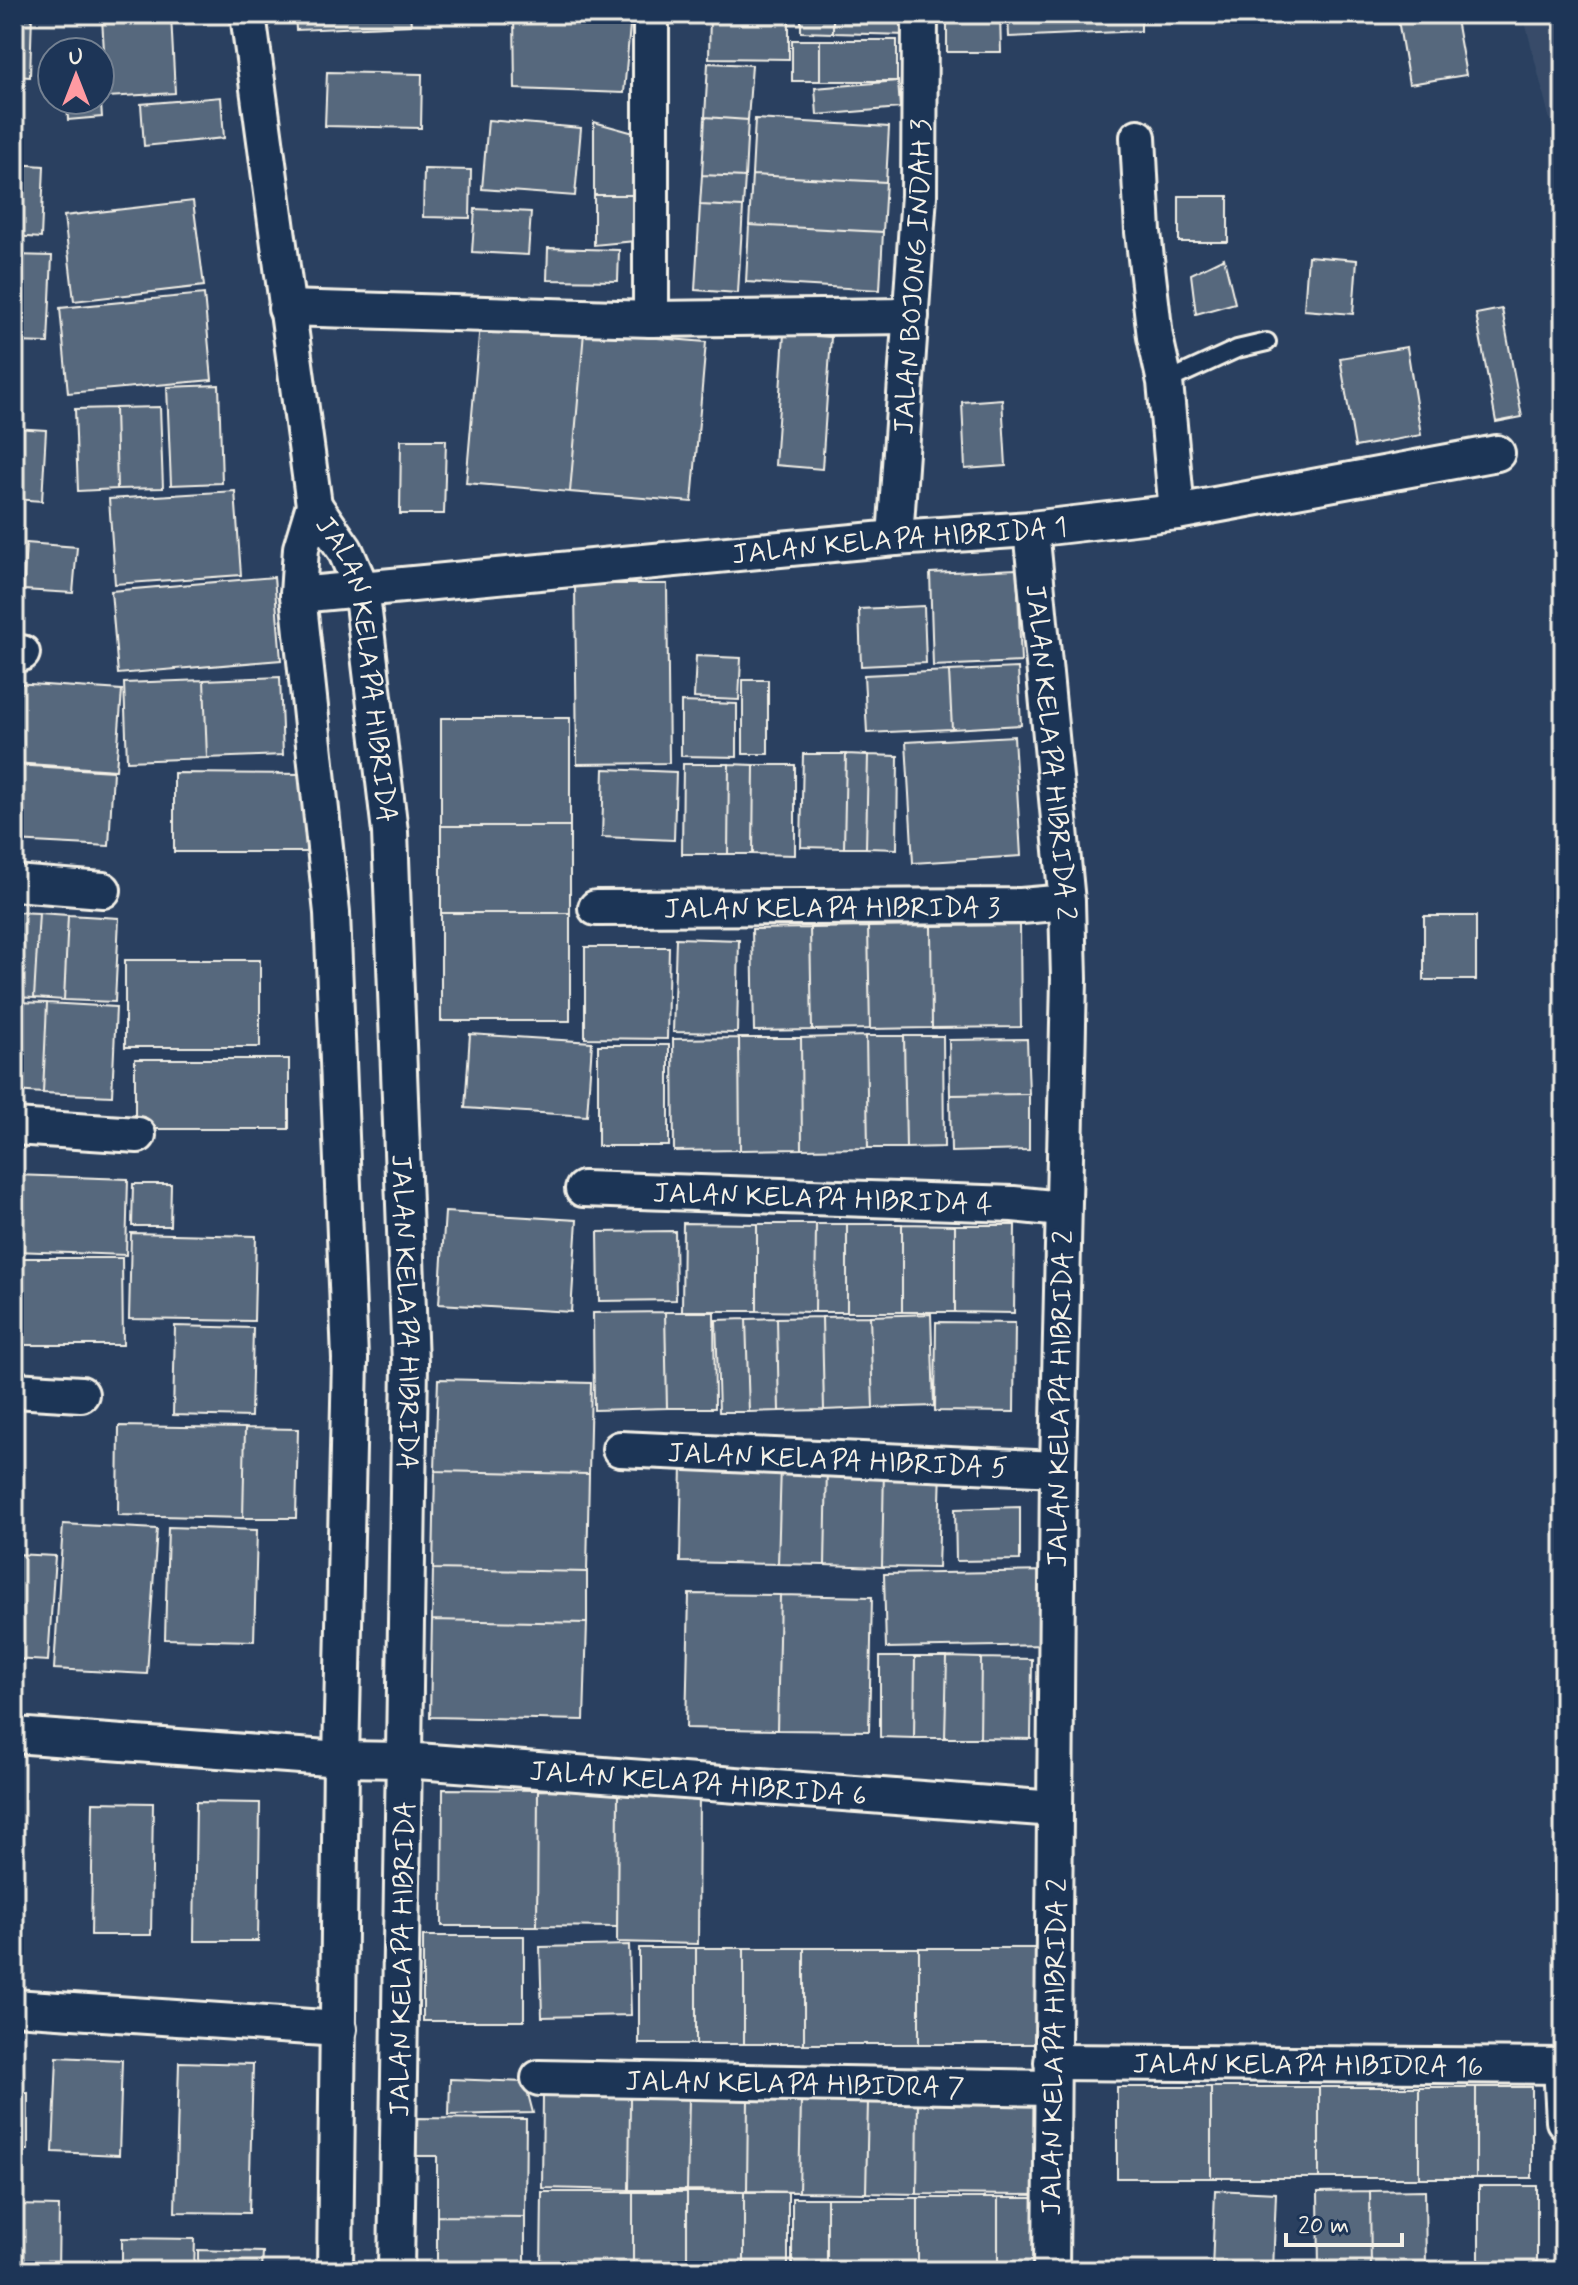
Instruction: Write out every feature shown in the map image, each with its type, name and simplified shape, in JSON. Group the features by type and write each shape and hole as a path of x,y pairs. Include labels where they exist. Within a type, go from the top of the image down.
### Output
{"street":[{"path":"248,14 314,505"},
{"path":"651,14 651,319"},
{"name":"JALAN BOJONG INDAH 3","path":"895,538 919,195 920,14"},
{"path":"1138,137 1151,307 1165,382 1177,512"},
{"path":"286,308 651,319 911,316"},
{"name":"JALAN KELAPA HIBRIDA 1","path":"298,595 895,538 1031,529 1177,512 1497,453"},
{"name":"JALAN KELAPA HIBRIDA","path":"314,505 345,550 361,587 390,832 410,1363 396,2271"},
{"name":"JALAN KELAPA HIBRIDA","path":"314,505 301,548 298,595 332,913 350,1359 341,1759 335,2271"},
{"name":"JALAN KELAPA HIBRIDA 2","path":"1031,529 1067,902 1069,979 1061,1209 1051,2271"},
{"path":"14,883 103,890"},
{"name":"JALAN KELAPA HIBRIDA 3","path":"596,908 1005,906 1067,902"},
{"path":"14,1127 138,1135"},
{"name":"JALAN KELAPA HIBRIDA 4","path":"583,1189 1013,1204 1061,1209"},
{"path":"14,1390 81,1394"},
{"name":"JALAN KELAPA HIBRIDA 5","path":"620,1449 1058,1469"},
{"name":"JALAN KELAPA HIBRIDA 6","path":"14,1735 341,1759 404,1760 1055,1809"},
{"path":"14,2007 339,2029"},
{"path":"1562,2066 1564,2121"},
{"name":"JALAN KELAPA HIBIDRA 16","path":"1052,2075 1562,2066"},
{"name":"JALAN KELAPA HIBIDRA 7","path":"539,2078 1052,2075"}],"lane":[{"path":"1165,382 1237,349 1267,342"}],"shaded area":[{"path":"1523,14 1564,14 1564,175"}],"building":[{"path":"14,14 32,14 30,77 14,76"},
{"path":"295,14 410,14 411,25 296,30"},
{"path":"514,14 631,14 624,93 515,89"},
{"path":"710,14 789,14 789,59 709,58"},
{"path":"801,14 833,14 833,33 801,32"},
{"path":"833,14 908,14 907,35 833,33"},
{"path":"947,14 1000,14 1001,52 947,52"},
{"path":"1008,14 1141,14 1141,31 1009,37"},
{"path":"1397,14 1455,14 1466,75 1409,84"},
{"path":"171,15 175,93 116,96 116,36 103,36 102,19"},
{"path":"792,40 820,40 820,81 792,81"},
{"path":"820,40 897,40 897,81 820,81"},
{"path":"708,63 752,65 748,120 705,117"},
{"path":"327,72 422,74 421,128 325,126"},
{"path":"898,81 900,108 817,115 815,88"},
{"path":"221,97 224,138 144,146 141,104"},
{"path":"68,116 102,116 102,117 68,120"},
{"path":"705,117 748,120 745,177 702,175"},
{"path":"755,119 889,127 886,182 752,175"},
{"path":"488,120 581,128 575,196 482,189"},
{"path":"594,122 634,133 638,195 594,195"},
{"path":"14,164 44,166 41,238 14,236"},
{"path":"424,169 471,170 470,218 423,217"},
{"path":"702,175 745,177 743,207 700,205"},
{"path":"752,175 886,182 883,232 749,225"},
{"path":"594,195 638,195 635,241 594,245"},
{"path":"1179,196 1228,196 1228,242 1179,242"},
{"path":"193,201 204,286 74,301 64,216"},
{"path":"700,205 743,207 738,293 695,290"},
{"path":"475,209 531,212 528,255 472,252"},
{"path":"749,225 883,232 880,290 746,282"},
{"path":"548,248 619,250 618,281 547,280"},
{"path":"14,255 52,256 48,343 14,342"},
{"path":"1308,256 1357,260 1353,314 1304,310"},
{"path":"1224,258 1235,303 1196,314 1191,274"},
{"path":"204,294 212,380 68,393 60,308"},
{"path":"1502,309 1522,417 1496,422 1476,314"},
{"path":"480,324 584,332 570,492 466,483"},
{"path":"584,332 706,342 692,502 570,492"},
{"path":"784,334 831,337 822,469 775,465"},
{"path":"1407,347 1421,435 1355,447 1340,358"},
{"path":"219,385 222,483 171,485 167,387"},
{"path":"1002,399 1006,466 965,469 962,402"},
{"path":"160,407 163,488 117,489 115,408"},
{"path":"115,408 117,489 78,491 75,409"},
{"path":"14,428 46,430 42,501 14,499"},
{"path":"401,440 446,440 444,514 400,514"},
{"path":"235,491 241,575 115,584 109,499"},
{"path":"26,543 77,547 73,593 23,590"},
{"path":"1017,569 1021,662 933,666 930,573"},
{"path":"274,577 281,660 118,674 111,591"},
{"path":"575,584 667,584 669,763 577,764"},
{"path":"924,606 926,663 861,666 859,609"},
{"path":"696,656 741,658 739,700 694,698"},
{"path":"1018,668 1021,725 952,729 949,671"},
{"path":"949,671 952,729 867,733 864,675"},
{"path":"280,677 283,755 207,758 204,680"},
{"path":"204,680 207,758 127,761 124,683"},
{"path":"743,680 768,680 768,754 743,754"},
{"path":"14,683 122,690 116,770 14,763"},
{"path":"681,702 737,704 737,757 681,756"},
{"path":"441,718 570,718 570,826 441,826"},
{"path":"1014,736 1021,856 913,863 906,742"},
{"path":"803,754 846,754 844,848 801,847"},
{"path":"846,754 868,755 866,848 844,848"},
{"path":"868,755 898,756 897,849 866,848"},
{"path":"683,764 729,764 728,854 682,854"},
{"path":"729,764 754,765 753,854 728,854"},
{"path":"14,765 113,771 109,846 14,841"},
{"path":"754,765 795,765 795,855 753,854"},
{"path":"604,769 676,772 674,840 602,837"},
{"path":"174,773 306,774 306,852 174,852"},
{"path":"441,826 570,826 570,913 441,913"},
{"path":"14,912 39,913 34,998 14,997"},
{"path":"39,913 68,915 64,1000 34,998"},
{"path":"441,913 570,913 570,1021 441,1021"},
{"path":"68,915 119,918 115,1002 64,1000"},
{"path":"1424,916 1476,916 1476,980 1424,980"},
{"path":"1020,925 1021,1027 932,1028 931,926"},
{"path":"931,926 932,1028 870,1029 868,927"},
{"path":"868,927 870,1029 812,1030 810,928"},
{"path":"810,928 812,1030 754,1031 752,929"},
{"path":"676,938 739,940 737,1033 673,1032"},
{"path":"585,947 669,947 667,1039 585,1038"},
{"path":"125,960 260,960 260,1047 125,1047"},
{"path":"14,1002 47,1003 43,1093 14,1091"},
{"path":"47,1003 116,1007 112,1096 43,1093"},
{"path":"470,1034 592,1042 587,1116 465,1108"},
{"path":"866,1036 904,1036 906,1148 868,1148"},
{"path":"866,1036 868,1148 802,1149 801,1038"},
{"path":"904,1036 943,1036 944,1147 906,1148"},
{"path":"739,1038 801,1038 802,1149 740,1150"},
{"path":"739,1038 740,1150 674,1151 673,1039"},
{"path":"1027,1039 1029,1094 950,1095 949,1040"},
{"path":"598,1045 669,1045 669,1146 598,1146"},
{"path":"135,1059 289,1059 289,1129 135,1129"},
{"path":"1029,1094 1029,1150 951,1152 950,1095"},
{"path":"14,1175 128,1179 126,1255 14,1251"},
{"path":"133,1184 171,1184 170,1226 132,1226"},
{"path":"445,1212 577,1220 571,1312 439,1304"},
{"path":"683,1223 757,1224 757,1311 682,1311"},
{"path":"757,1224 816,1224 815,1312 757,1311"},
{"path":"816,1224 847,1224 847,1312 815,1312"},
{"path":"847,1224 902,1224 902,1312 847,1312"},
{"path":"902,1224 955,1225 955,1312 902,1312"},
{"path":"955,1225 1015,1225 1014,1313 955,1312"},
{"path":"675,1231 676,1300 599,1301 598,1232"},
{"path":"131,1233 256,1236 254,1321 129,1319"},
{"path":"14,1258 122,1258 123,1345 14,1345"},
{"path":"665,1312 714,1312 715,1408 667,1408"},
{"path":"665,1312 667,1408 594,1410 593,1313"},
{"path":"931,1314 934,1406 873,1408 870,1316"},
{"path":"870,1316 873,1408 824,1410 822,1317"},
{"path":"822,1317 824,1410 779,1411 777,1318"},
{"path":"777,1318 779,1411 749,1412 746,1319"},
{"path":"746,1319 749,1412 719,1412 716,1320"},
{"path":"936,1322 1015,1323 1014,1412 935,1411"},
{"path":"175,1326 253,1328 251,1417 173,1415"},
{"path":"438,1379 591,1383 589,1474 435,1471"},
{"path":"119,1426 245,1428 243,1518 118,1515"},
{"path":"245,1428 298,1429 296,1518 243,1518"},
{"path":"682,1464 781,1466 778,1564 680,1562"},
{"path":"781,1466 827,1467 825,1565 778,1564"},
{"path":"827,1467 884,1468 882,1567 825,1565"},
{"path":"884,1468 941,1469 938,1568 882,1567"},
{"path":"435,1471 589,1474 587,1572 433,1569"},
{"path":"1020,1507 1020,1560 956,1561 955,1509"},
{"path":"63,1524 157,1529 147,1674 54,1669"},
{"path":"168,1527 257,1530 254,1641 165,1639"},
{"path":"14,1554 55,1556 48,1661 14,1659"},
{"path":"433,1569 587,1572 587,1623 432,1620"},
{"path":"1050,1571 1052,1645 886,1648 884,1574"},
{"path":"689,1594 780,1595 777,1730 686,1728"},
{"path":"780,1595 872,1597 869,1731 777,1730"},
{"path":"432,1620 587,1623 584,1720 430,1717"},
{"path":"880,1657 915,1657 914,1738 880,1737"},
{"path":"915,1657 947,1657 945,1738 914,1738"},
{"path":"947,1657 981,1658 980,1738 945,1738"},
{"path":"981,1658 1032,1659 1031,1739 980,1738"},
{"path":"443,1789 538,1790 537,1926 442,1926"},
{"path":"538,1790 618,1791 617,1927 537,1926"},
{"path":"618,1791 699,1791 698,1944 617,1942"},
{"path":"93,1802 153,1803 151,1935 91,1935"},
{"path":"196,1802 260,1803 258,1941 194,1941"},
{"path":"423,1936 524,1936 524,2021 423,2021"},
{"path":"629,1945 631,2015 542,2017 540,1947"},
{"path":"639,1948 696,1948 696,2044 639,2044"},
{"path":"696,1948 744,1948 744,2044 696,2044"},
{"path":"744,1948 804,1948 804,2044 744,2044"},
{"path":"804,1948 919,1948 919,2044 804,2044"},
{"path":"919,1948 1043,1948 1043,2044 919,2044"},
{"path":"57,2057 122,2060 119,2155 53,2152"},
{"path":"179,2062 253,2064 249,2213 175,2212"},
{"path":"450,2079 525,2082 533,2113 449,2115"},
{"path":"1117,2087 1211,2087 1211,2178 1117,2178"},
{"path":"1211,2087 1319,2087 1319,2178 1211,2178"},
{"path":"1319,2087 1419,2087 1419,2178 1319,2178"},
{"path":"1419,2087 1476,2087 1476,2178 1419,2178"},
{"path":"1476,2087 1532,2087 1532,2178 1476,2178"},
{"path":"14,2093 28,2093 28,2150 14,2150"},
{"path":"543,2096 630,2098 629,2190 542,2188"},
{"path":"630,2098 689,2098 687,2190 629,2190"},
{"path":"689,2098 748,2099 747,2191 687,2190"},
{"path":"748,2099 801,2100 799,2192 747,2191"},
{"path":"801,2100 868,2101 866,2193 799,2192"},
{"path":"868,2101 918,2101 917,2194 866,2193"},
{"path":"918,2101 1038,2103 1036,2195 917,2194"},
{"path":"410,2118 526,2119 525,2217 437,2216 437,2156 410,2156"},
{"path":"1479,2186 1537,2186 1537,2271 1479,2271"},
{"path":"1215,2190 1276,2193 1273,2271 1212,2271"},
{"path":"1425,2190 1426,2271 1371,2271 1370,2191"},
{"path":"1370,2191 1371,2271 1319,2271 1318,2192"},
{"path":"542,2192 633,2192 633,2271 541,2271"},
{"path":"633,2192 687,2192 687,2271 633,2271"},
{"path":"687,2192 744,2192 744,2271 687,2271"},
{"path":"744,2192 788,2192 788,2271 744,2271"},
{"path":"792,2198 827,2198 827,2271 792,2271"},
{"path":"827,2198 918,2198 918,2271 827,2271"},
{"path":"918,2198 998,2198 998,2271 918,2271"},
{"path":"998,2198 1038,2198 1038,2271 998,2271"},
{"path":"14,2205 59,2206 58,2271 14,2271"},
{"path":"437,2216 525,2217 525,2271 437,2271"},
{"path":"122,2238 195,2239 194,2271 122,2271"},
{"path":"198,2250 263,2252 262,2271 198,2271"}]}
